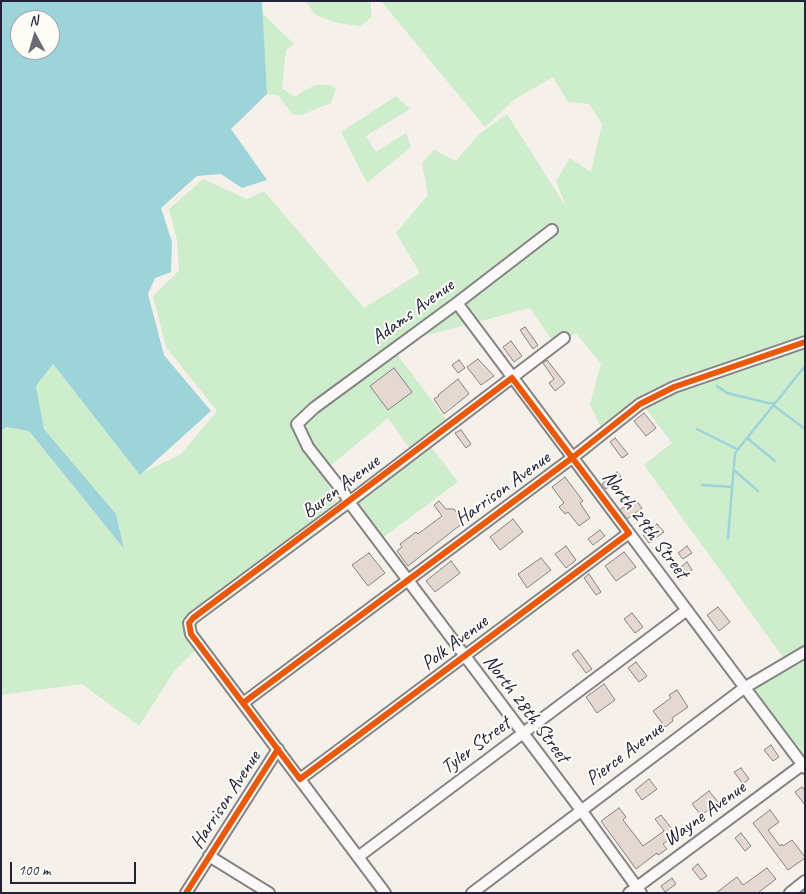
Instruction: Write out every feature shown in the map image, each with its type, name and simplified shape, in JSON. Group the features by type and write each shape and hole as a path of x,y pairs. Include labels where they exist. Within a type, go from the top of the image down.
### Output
{"street":[{"name":"Adams Avenue","path":"297,424 330,396 552,230"},
{"name":"North 29th Street","path":"456,303 803,766"},
{"name":"Buren Avenue","path":"243,703 191,634 189,623 193,618 564,338"},
{"name":"Harrison Avenue","path":"243,703 572,458 640,404 658,394 805,342"},
{"name":"North 28th Street","path":"297,424 308,447 580,810 635,891"},
{"name":"Polk Avenue","path":"300,779 629,533"},
{"name":"Tyler Street","path":"358,857 687,610"},
{"name":"Pierce Avenue","path":"472,893 744,688 805,652"},
{"path":"243,703 385,893"},
{"name":"Harrison Avenue","path":"186,893 278,749"},
{"name":"Wayne Avenue","path":"635,891 803,766"},
{"path":"209,856 269,893"},
{"path":"790,893 805,881"}],"green space":[{"path":"306,1 371,1 371,18 360,26 337,23 315,15"},
{"path":"381,1 805,1 805,768 743,684 785,660 644,465 672,443 643,405 603,432 590,404 601,364 576,333 555,345 530,308 390,345 452,427 429,444 458,482 381,539 353,501 414,455 388,418 323,472 336,502 188,620 203,643 175,670 139,726 82,684 1,695 1,431 5,427 29,431 123,548 116,514 44,429 36,386 53,364 140,474 181,454 217,411 166,347 153,296 179,271 177,240 169,209 203,179 247,199 264,191 364,308 420,273 396,233 428,195 422,163 434,150 456,161 479,134 507,114 566,207 556,181 570,158 591,172 602,124 589,104 568,102 553,77 515,99 485,127"},
{"path":"262,13 294,44 286,50 282,88 295,97 316,85 330,85 336,89 331,103 301,115 293,115 278,95 267,94"},
{"path":"396,96 410,109 366,136 376,152 406,133 411,147 367,183 341,132"}],"water":[{"path":"1,1 262,1 267,94 231,129 267,180 242,188 221,174 197,176 161,208 172,242 171,272 155,278 148,294 164,355 211,411 140,475 53,364 36,386 44,429 116,514 124,549 29,431 6,427 1,431"}],"building":[{"path":"525,327 538,345 533,349 520,330"},
{"path":"511,341 522,356 514,362 503,347"},
{"path":"478,359 494,376 481,385 467,367"},
{"path":"459,360 465,368 458,373 452,365"},
{"path":"547,360 565,383 555,391 549,383 554,379 543,363"},
{"path":"394,368 412,392 388,410 370,386"},
{"path":"458,379 469,394 444,414 434,399"},
{"path":"644,413 656,428 646,436 634,421"},
{"path":"461,430 471,444 466,448 455,433"},
{"path":"615,438 628,454 622,458 610,442"},
{"path":"617,472 621,477 606,489 602,484"},
{"path":"565,477 583,501 580,503 590,518 579,526 568,512 565,514 559,507 564,503 552,487"},
{"path":"635,499 642,508 627,519 620,510"},
{"path":"439,501 446,509 454,509 464,522 408,566 397,551 402,547 400,544 416,532 418,534 442,516 434,505"},
{"path":"513,519 523,532 500,550 490,537"},
{"path":"657,524 664,532 649,543 643,535"},
{"path":"600,530 605,536 593,545 588,539"},
{"path":"566,546 576,560 566,568 555,554"},
{"path":"687,546 692,553 683,559 678,553"},
{"path":"624,552 636,567 616,581 605,566"},
{"path":"369,553 385,573 368,586 352,565"},
{"path":"541,558 551,570 527,588 518,574"},
{"path":"451,561 460,573 435,592 426,581"},
{"path":"687,562 692,570 679,580 673,573"},
{"path":"589,574 601,592 596,595 584,578"},
{"path":"718,607 730,622 719,631 707,615"},
{"path":"632,613 643,627 635,633 624,619"},
{"path":"578,650 592,669 586,673 572,654"},
{"path":"636,662 647,676 639,682 628,668"},
{"path":"604,684 615,700 597,713 586,697"},
{"path":"677,690 688,707 672,718 673,721 665,727 653,711 671,698 669,695"},
{"path":"771,745 779,757 773,761 764,750"},
{"path":"741,768 749,779 743,784 734,772"},
{"path":"649,779 657,789 642,800 635,790"},
{"path":"802,787 805,791 805,805 795,792"},
{"path":"709,791 719,803 701,815 692,804"},
{"path":"619,808 626,817 623,820 643,846 664,831 655,819 661,815 676,834 663,844 667,849 658,855 657,853 636,869 601,821"},
{"path":"770,810 779,822 768,830 780,846 792,840 805,857 788,870 753,823"},
{"path":"741,833 751,846 745,851 735,838"},
{"path":"698,864 707,876 701,880 692,869"},
{"path":"767,868 776,879 758,893 716,893 737,877 743,885"},
{"path":"672,878 676,884 665,892 661,886"}],"waterway":[{"path":"728,538 735,453 805,366"},
{"path":"717,386 727,393 774,403"},
{"path":"773,405 805,429"},
{"path":"697,429 737,449"},
{"path":"747,438 775,461"},
{"path":"734,470 758,491"},
{"path":"702,485 732,487"}],"cycle path":[{"path":"243,703 572,458 640,404 674,387 805,342"},
{"path":"512,378 629,533 300,779 191,634 189,623 193,618 512,378"},
{"path":"186,893 278,749"}]}
